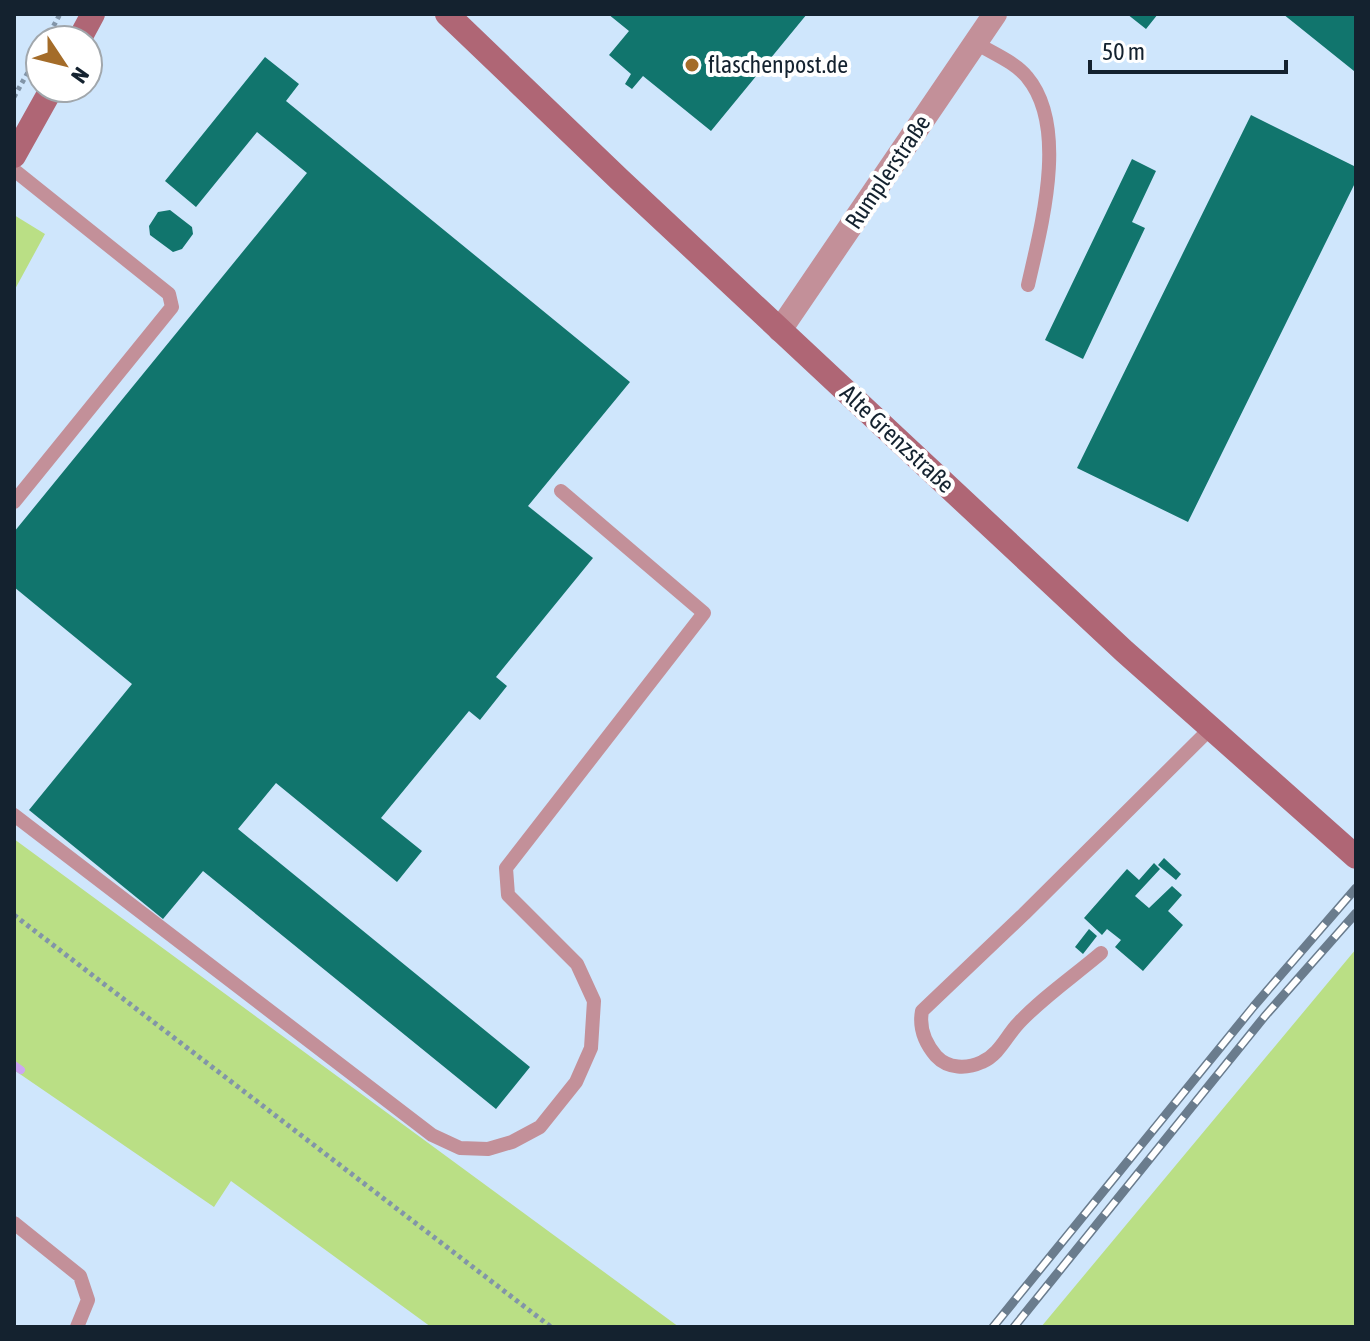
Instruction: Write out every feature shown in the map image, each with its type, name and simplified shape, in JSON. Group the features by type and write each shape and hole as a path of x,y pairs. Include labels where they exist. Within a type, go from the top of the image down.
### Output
{"street":[{"name":"Alte Grenzstraße","path":"447,14 780,330 1210,729 1356,857"},
{"name":"Rumplerstraße","path":"780,330 995,14"},
{"path":"14,156 43,104"}],"lane":[{"path":"976,43 1025,74 1040,96 1047,129 1050,179 1028,285"},
{"path":"14,170 169,294 172,307 14,502"},
{"path":"14,815 432,1135 460,1148 488,1149 512,1142 540,1127 576,1082 591,1048 594,1001 577,964 508,895 506,868 704,613 561,491"},
{"path":"1101,953 1017,1025 998,1050 984,1062 971,1066 948,1065 928,1045 920,1024 922,1011 1210,729"},
{"path":"14,1223 80,1276 88,1300 77,1327"}],"path":[{"path":"14,97 24,79"},
{"path":"14,915 551,1327"}],"green space":[{"path":"14,215 45,234 14,291"},
{"path":"14,839 679,1327 431,1327 231,1181 214,1207 14,1070"},
{"path":"1356,949 1356,1327 1041,1327"}],"building":[{"name":"flaschenpost.de","path":"608,14 807,14 711,131 643,76 632,89 625,84 631,74 609,55 629,31"},
{"path":"1127,14 1158,14 1146,29"},
{"path":"1283,14 1356,14 1356,69 1354,71"},
{"path":"265,57 299,84 286,101 630,382 528,506 593,558 496,677 507,686 480,720 469,711 381,818 422,851 397,882 276,783 238,829 530,1067 496,1109 203,871 163,919 29,810 132,684 14,587 14,532 307,173 257,132 196,207 165,181"},
{"path":"1251,115 1356,167 1356,181 1188,522 1077,468"},
{"path":"1132,159 1156,171 1132,222 1145,228 1083,359 1045,340"},
{"path":"170,210 192,227 193,234 182,249 173,252 150,235 149,226 158,212"},
{"path":"1164,858 1181,874 1176,880 1158,865"},
{"path":"1154,863 1160,869 1135,896 1149,908 1172,886 1182,895 1168,911 1183,925 1143,971 1115,947 1121,940 1107,929 1102,935 1084,918 1127,869 1139,880"},
{"path":"1089,929 1097,936 1083,954 1075,947"}],"waterway":[{"path":"14,1065 21,1070"}],"railway":[{"path":"993,1327 1254,1006 1356,888"},
{"path":"1014,1327 1265,1016 1356,913"}],"place":[{"name":"flaschenpost.de","path":"692,65"}]}
